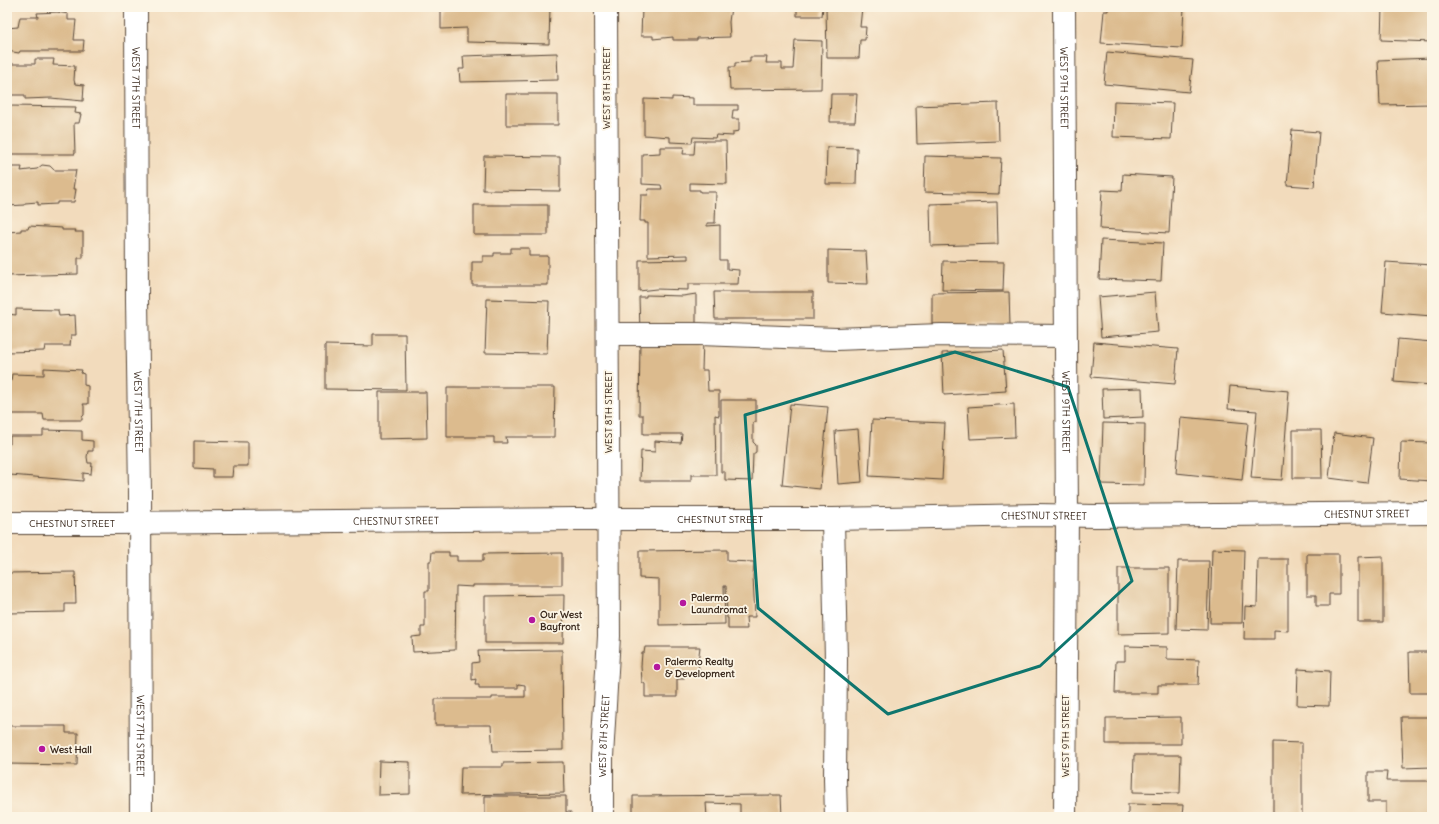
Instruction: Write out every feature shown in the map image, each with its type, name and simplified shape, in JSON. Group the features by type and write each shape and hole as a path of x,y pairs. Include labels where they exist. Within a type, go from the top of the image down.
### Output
{"street":[{"name":"WEST 7TH STREET","path":"136,7 141,817"},
{"name":"WEST 8TH STREET","path":"602,817 602,757 609,636 606,7"},
{"name":"WEST 9TH STREET","path":"1064,7 1067,515 1065,817"},
{"path":"608,334 699,334 836,339 941,335 1065,336"},
{"name":"CHESTNUT STREET","path":"7,523 576,518 833,519 1067,515 1432,513"},
{"path":"833,519 836,660 836,817"}],"highlighted area":[{"path":"955,352 1068,387 1132,581 1040,666 888,714 758,608 745,415"}],"building":[{"path":"466,7 550,7 549,44 467,42 467,28 441,29 441,9 466,9"},
{"path":"731,7 729,22 730,37 697,38 697,40 673,40 673,37 653,39 653,36 641,36 642,8"},
{"path":"797,7 823,7 822,16 797,16"},
{"path":"826,7 862,7 860,27 866,27 865,40 860,40 859,58 827,58"},
{"path":"1108,7 1184,7 1182,48 1101,43 1104,11 1108,11"},
{"path":"1382,7 1432,7 1432,42 1381,40"},
{"path":"57,12 68,14 68,20 76,20 74,40 84,40 83,51 20,51 19,53 7,51 7,28 18,27 20,17 38,17 37,13"},
{"path":"795,40 822,41 821,89 730,90 729,67 735,67 735,63 750,62 750,57 767,57 766,63 782,63 782,69 793,69"},
{"path":"1107,52 1193,60 1189,92 1104,84"},
{"path":"557,53 558,80 460,82 459,69 464,69 463,56"},
{"path":"1432,58 1432,104 1380,105 1378,60"},
{"path":"35,59 54,59 53,65 75,66 75,84 84,85 83,101 51,98 25,99 25,95 7,95 7,64 35,64"},
{"path":"506,94 558,94 558,125 506,125"},
{"path":"831,94 857,94 855,122 830,122"},
{"path":"672,97 693,98 693,105 738,105 738,110 733,110 732,119 739,119 739,131 733,132 733,136 716,135 715,138 693,137 692,143 670,142 670,137 644,135 644,99 672,100"},
{"path":"1114,101 1173,103 1171,139 1113,137"},
{"path":"998,103 999,141 917,144 916,106"},
{"path":"9,106 76,107 75,113 81,114 79,123 74,123 75,154 11,154 7,136"},
{"path":"1292,130 1319,132 1314,187 1287,185"},
{"path":"695,141 726,141 727,184 690,183 690,190 700,190 700,192 716,192 715,223 707,223 707,226 720,225 720,260 727,260 727,269 739,270 738,284 688,284 688,290 656,289 639,291 639,260 688,259 688,255 648,256 648,223 645,223 645,221 640,221 641,195 648,195 649,189 662,189 661,185 642,184 642,154 660,153 660,147 684,147 683,154 694,154"},
{"path":"827,147 857,148 856,184 826,184"},
{"path":"484,156 560,157 560,191 483,190"},
{"path":"925,156 1001,158 999,194 924,192"},
{"path":"42,165 50,166 54,170 76,170 73,189 76,189 74,202 57,202 57,204 38,205 38,202 7,206 7,167 22,167 21,171 37,169"},
{"path":"1123,174 1172,177 1169,233 1100,229 1102,190 1122,191"},
{"path":"997,202 998,244 931,246 930,204"},
{"path":"474,205 548,205 548,235 474,235"},
{"path":"29,226 62,228 62,230 76,230 75,232 83,232 83,258 78,258 78,274 7,276 7,232 21,231 21,229 28,229"},
{"path":"1101,240 1163,243 1161,281 1099,279"},
{"path":"511,248 529,248 529,256 548,256 548,285 472,285 472,262 483,262 483,256 494,256 494,253 511,253"},
{"path":"828,250 866,251 868,284 828,283"},
{"path":"943,261 1004,262 1003,291 942,290"},
{"path":"1386,262 1432,265 1432,316 1382,312"},
{"path":"714,292 813,292 813,319 715,319"},
{"path":"1009,292 1010,325 932,326 932,293"},
{"path":"1155,292 1158,332 1101,337 1098,297"},
{"path":"696,294 696,331 640,331 639,297 646,297 646,295 683,296"},
{"path":"487,299 549,301 547,354 485,353"},
{"path":"16,309 58,310 59,316 75,315 76,335 71,335 70,346 45,346 44,351 7,352 7,314 16,315"},
{"path":"373,334 405,334 406,390 325,389 325,345 373,346"},
{"path":"1398,339 1432,342 1432,385 1394,382"},
{"path":"640,340 703,340 702,370 707,370 708,391 719,391 719,416 715,415 716,475 691,475 691,481 640,481 641,451 655,452 655,441 681,443 682,434 643,434 643,415 639,415"},
{"path":"1094,342 1178,349 1175,384 1091,377"},
{"path":"1003,350 1006,391 944,395 942,353"},
{"path":"44,368 82,370 81,373 84,374 84,385 88,386 88,404 83,404 84,415 82,420 44,420 43,414 10,414 10,407 7,407 7,381 11,381 12,374 44,375"},
{"path":"1230,386 1289,391 1282,480 1251,478 1257,411 1228,409"},
{"path":"447,387 555,387 554,437 506,437 507,443 494,443 494,437 447,437"},
{"path":"1142,388 1143,417 1103,419 1102,389"},
{"path":"379,392 426,392 427,438 379,439"},
{"path":"721,400 756,400 756,422 753,422 753,442 756,445 756,452 753,454 752,481 725,480 725,472 721,472"},
{"path":"790,404 828,407 820,489 782,485"},
{"path":"1014,404 1015,437 970,439 968,407"},
{"path":"1181,417 1248,423 1242,480 1176,473"},
{"path":"872,420 945,423 942,480 869,476"},
{"path":"1103,423 1145,424 1144,485 1101,484"},
{"path":"858,429 862,482 838,484 835,431"},
{"path":"43,430 82,431 82,440 93,441 93,451 88,451 87,457 88,463 92,463 91,474 83,473 83,481 10,475 9,468 7,468 7,444 10,444 10,436 43,436"},
{"path":"1293,430 1321,430 1322,478 1293,478"},
{"path":"1334,433 1373,438 1367,483 1329,478"},
{"path":"194,441 248,442 248,466 233,466 232,477 213,477 213,469 194,468"},
{"path":"1401,442 1432,443 1432,481 1400,479"},
{"path":"1212,549 1244,550 1242,623 1210,623"},
{"path":"727,550 727,561 754,562 753,576 755,617 746,617 747,629 728,629 726,586 724,586 725,624 659,625 659,579 639,578 639,551"},
{"path":"432,552 449,552 449,556 457,556 457,561 483,561 483,554 562,553 562,585 456,586 455,650 413,652 412,637 421,636 421,627 425,627 425,591 429,591 429,561 431,561"},
{"path":"1307,554 1339,554 1339,594 1329,594 1329,606 1316,606 1316,595 1307,595"},
{"path":"1383,556 1383,622 1358,622 1358,557"},
{"path":"1258,559 1288,559 1288,631 1274,630 1274,639 1244,639 1245,606 1257,607"},
{"path":"1178,561 1209,561 1207,630 1176,629"},
{"path":"1118,568 1169,568 1169,633 1118,634"},
{"path":"75,572 76,604 65,604 65,612 7,613 7,573"},
{"path":"564,595 563,643 485,643 485,596"},
{"path":"1125,646 1167,647 1167,659 1199,660 1198,685 1158,685 1158,693 1115,693 1116,661 1125,661"},
{"path":"645,647 700,647 698,662 700,675 683,676 684,679 677,679 677,697 645,697 645,684 642,682 641,666 642,653 644,653"},
{"path":"562,650 563,750 493,751 491,725 435,725 435,699 492,699 492,697 525,697 525,685 518,684 518,688 479,688 479,685 475,685 476,679 472,680 472,663 479,662 478,651"},
{"path":"1409,652 1432,652 1432,693 1410,693"},
{"path":"1298,669 1330,671 1329,706 1297,705"},
{"path":"1181,717 1181,744 1106,744 1106,718"},
{"path":"1401,717 1432,717 1432,767 1403,768"},
{"name":"West Hall","path":"7,726 66,726 66,733 78,733 77,765 7,764"},
{"path":"1273,742 1302,743 1302,817 1273,817"},
{"path":"1134,755 1181,755 1180,793 1133,792"},
{"path":"379,761 410,762 410,794 378,795"},
{"path":"563,762 564,793 460,795 461,767 503,767 503,763"},
{"path":"1368,772 1387,772 1386,781 1432,781 1432,817 1386,817 1386,802 1368,802"},
{"path":"781,795 782,817 740,817 740,804 706,803 707,817 633,817 633,796"},
{"path":"485,796 566,796 566,812 571,812 570,817 485,817"},
{"path":"1128,804 1183,805 1182,817 1128,817"}],"place":[{"name":"Palermo Laundromat","path":"683,603"},
{"name":"Our West Bayfront","path":"532,620"},
{"name":"Palermo Realty & Development","path":"657,667"},
{"name":"West Hall","path":"42,749"}]}
